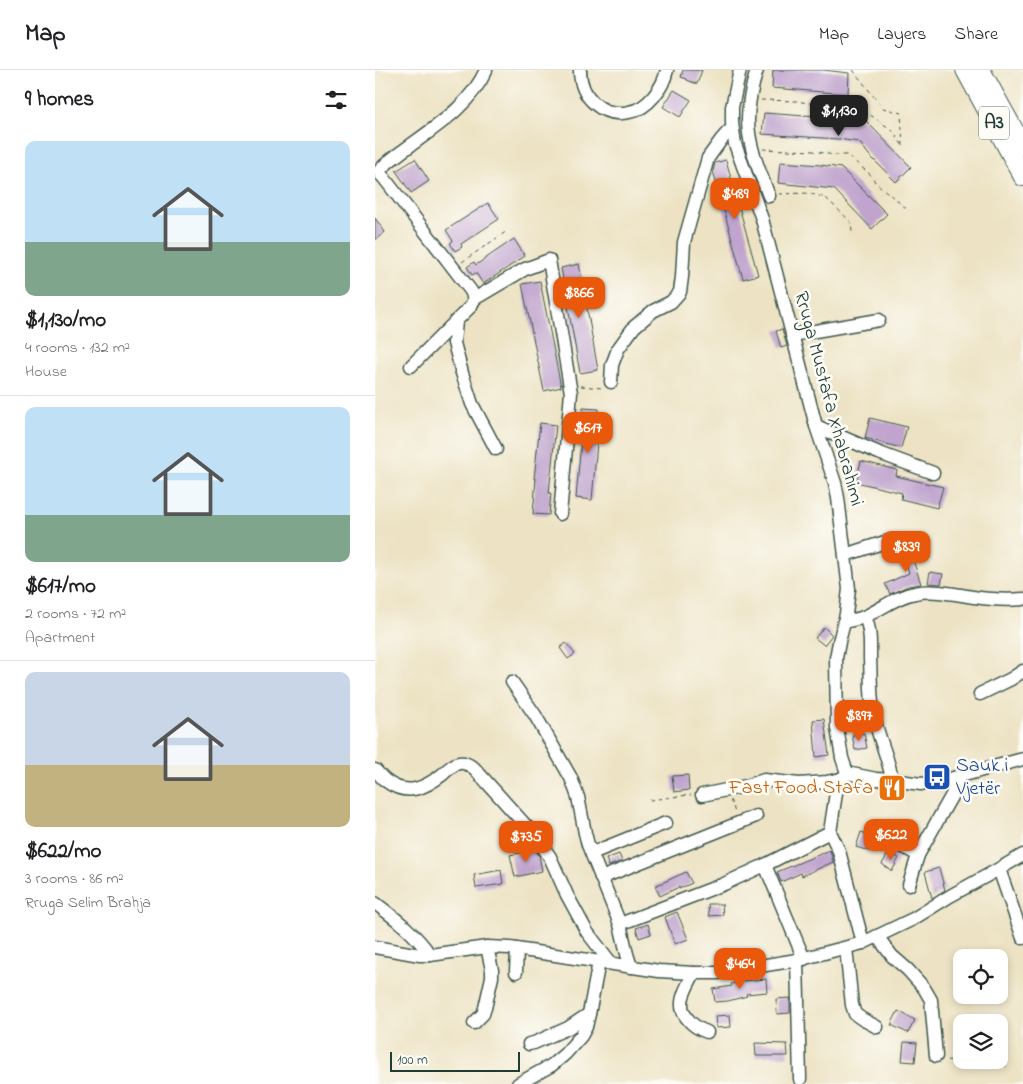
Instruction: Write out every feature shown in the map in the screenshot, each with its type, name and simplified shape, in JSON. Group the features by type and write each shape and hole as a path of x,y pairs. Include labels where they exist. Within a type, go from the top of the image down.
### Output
{"highway":[{"name":"A3","path":"965,70 1023,177"},
{"name":"A3","path":"981,70 1023,146"}],"street":[{"path":"477,297 384,178 380,170 459,107 478,85 486,70"},
{"path":"580,70 584,91 593,102 605,110 616,114 631,112 646,104 658,91 667,70"},
{"name":"Rruga Mustafa Xhabrahimi","path":"740,70 732,107 732,129 738,153 762,219 816,426 835,483 849,589 846,614 836,658 837,728 842,758 842,776"},
{"path":"757,70 748,110 749,132 769,196"},
{"path":"608,385 612,365 618,350 635,327 653,310 671,302 680,292 684,242 708,158 732,129"},
{"path":"411,366 471,306 477,297 525,269 549,260 571,393 560,514"},
{"path":"792,335 879,320"},
{"path":"455,321 454,343 462,373 472,404 496,449"},
{"path":"816,426 879,453 933,473"},
{"path":"845,555 885,542"},
{"path":"844,622 865,617 892,601 916,592 992,599 1023,599"},
{"path":"865,617 869,625 874,717 891,770 892,780"},
{"path":"980,694 1023,671"},
{"path":"512,682 535,715 571,778 578,797 585,833 620,924 631,967"},
{"path":"702,795 726,791 764,780 799,784 827,782 842,776 921,784 938,782 1023,759"},
{"path":"375,770 387,782 399,788 409,790 418,789 431,783 458,763 469,764 537,838 550,857 567,895 605,962 586,1027 581,1036 565,1054 551,1065 518,1084"},
{"path":"842,776 830,832 839,851 863,943"},
{"path":"909,885 918,855 952,796 957,777"},
{"path":"601,878 756,816"},
{"path":"592,853 666,823"},
{"path":"620,924 724,884 830,832"},
{"path":"887,844 889,841 893,841 918,855"},
{"path":"375,947 420,955 487,947 517,949 659,971 717,973 800,959 863,943 913,919 949,896 1023,855"},
{"path":"765,865 800,959 800,1079"},
{"path":"999,869 1023,938"},
{"path":"375,903 404,925 430,955"},
{"path":"877,936 891,956 908,970 931,1000 936,1056"},
{"path":"474,1023 483,1014 492,977 487,947"},
{"path":"847,948 852,1006 855,1014 877,1028"},
{"path":"516,972 517,949"},
{"path":"694,973 683,996 681,1006 688,1020 699,1030 707,1032"},
{"path":"529,1044 568,1028 589,1014"}],"path":[{"path":"750,100 847,105 866,112 892,130 903,146 901,113 883,108 853,70"},
{"path":"753,148 815,151 833,155 847,155 907,209"},
{"path":"769,196 783,193 808,193 826,198 851,222 851,232"},
{"path":"459,264 507,232"},
{"path":"570,386 608,385"},
{"path":"726,791 739,822"},
{"path":"650,800 702,795"},
{"path":"936,1056 978,1066 999,1067 1010,1065"}],"building":[{"path":"683,70 702,70 697,84 681,77"},
{"path":"773,70 823,70 849,73 848,94 772,88"},
{"path":"674,90 691,100 680,117 663,107"},
{"path":"764,113 866,121 911,167 896,182 859,142 762,134"},
{"path":"415,159 429,181 411,193 396,171"},
{"path":"726,160 758,275 743,279 713,171 715,163"},
{"path":"780,162 841,168 887,214 872,229 834,189 778,183"},
{"path":"488,203 499,219 461,244 462,247 455,251 450,243 453,241 446,230"},
{"path":"375,218 385,232 375,240"},
{"path":"514,239 525,256 483,284 476,273 472,275 467,267 474,262 476,265"},
{"path":"579,264 598,370 580,373 561,268"},
{"path":"540,281 561,387 544,391 522,284"},
{"path":"782,329 787,346 781,348 776,331"},
{"path":"583,408 599,409 592,500 576,498"},
{"path":"870,418 907,427 901,448 865,438"},
{"path":"540,423 556,425 549,493 551,493 549,515 533,514 536,479 534,479"},
{"path":"861,461 897,470 896,476 943,487 937,508 901,499 902,493 856,482"},
{"path":"916,547 920,558 913,560 921,584 908,586 890,594 885,584 909,573 902,551"},
{"path":"930,572 943,574 941,584 928,583"},
{"path":"824,627 832,635 824,645 815,638"},
{"path":"566,643 575,654 568,659 560,648"},
{"path":"824,719 829,755 816,757 813,720"},
{"path":"864,733 867,748 855,750 852,735"},
{"path":"688,775 689,790 674,792 672,776"},
{"path":"861,832 874,836 869,851 856,847"},
{"path":"535,850 539,855 542,871 515,877 510,855"},
{"path":"830,850 833,862 802,876 801,873 781,882 777,872"},
{"path":"889,852 899,858 892,871 882,864"},
{"path":"619,854 622,861 609,866 606,859"},
{"path":"939,868 945,890 932,898 925,872"},
{"path":"501,870 503,884 476,888 474,875"},
{"path":"686,872 692,883 660,896 655,886"},
{"path":"708,904 722,904 723,915 709,916"},
{"path":"677,912 688,939 675,944 665,917"},
{"path":"648,924 651,934 639,938 636,928"},
{"path":"766,979 767,992 746,994 747,996 728,1001 715,1002 713,989 732,986 731,984 743,981"},
{"path":"790,998 790,1013 777,1014 776,999"},
{"path":"898,1011 915,1020 908,1033 891,1025"},
{"path":"730,1015 731,1027 716,1028 715,1016"},
{"path":"904,1042 917,1043 915,1062 902,1061"},
{"path":"755,1043 787,1044 788,1056 756,1056"}],"place":[{"name":"Sauk i Vjetër","path":"937,777"},
{"name":"Fast Food Stafa","path":"892,788"}]}
